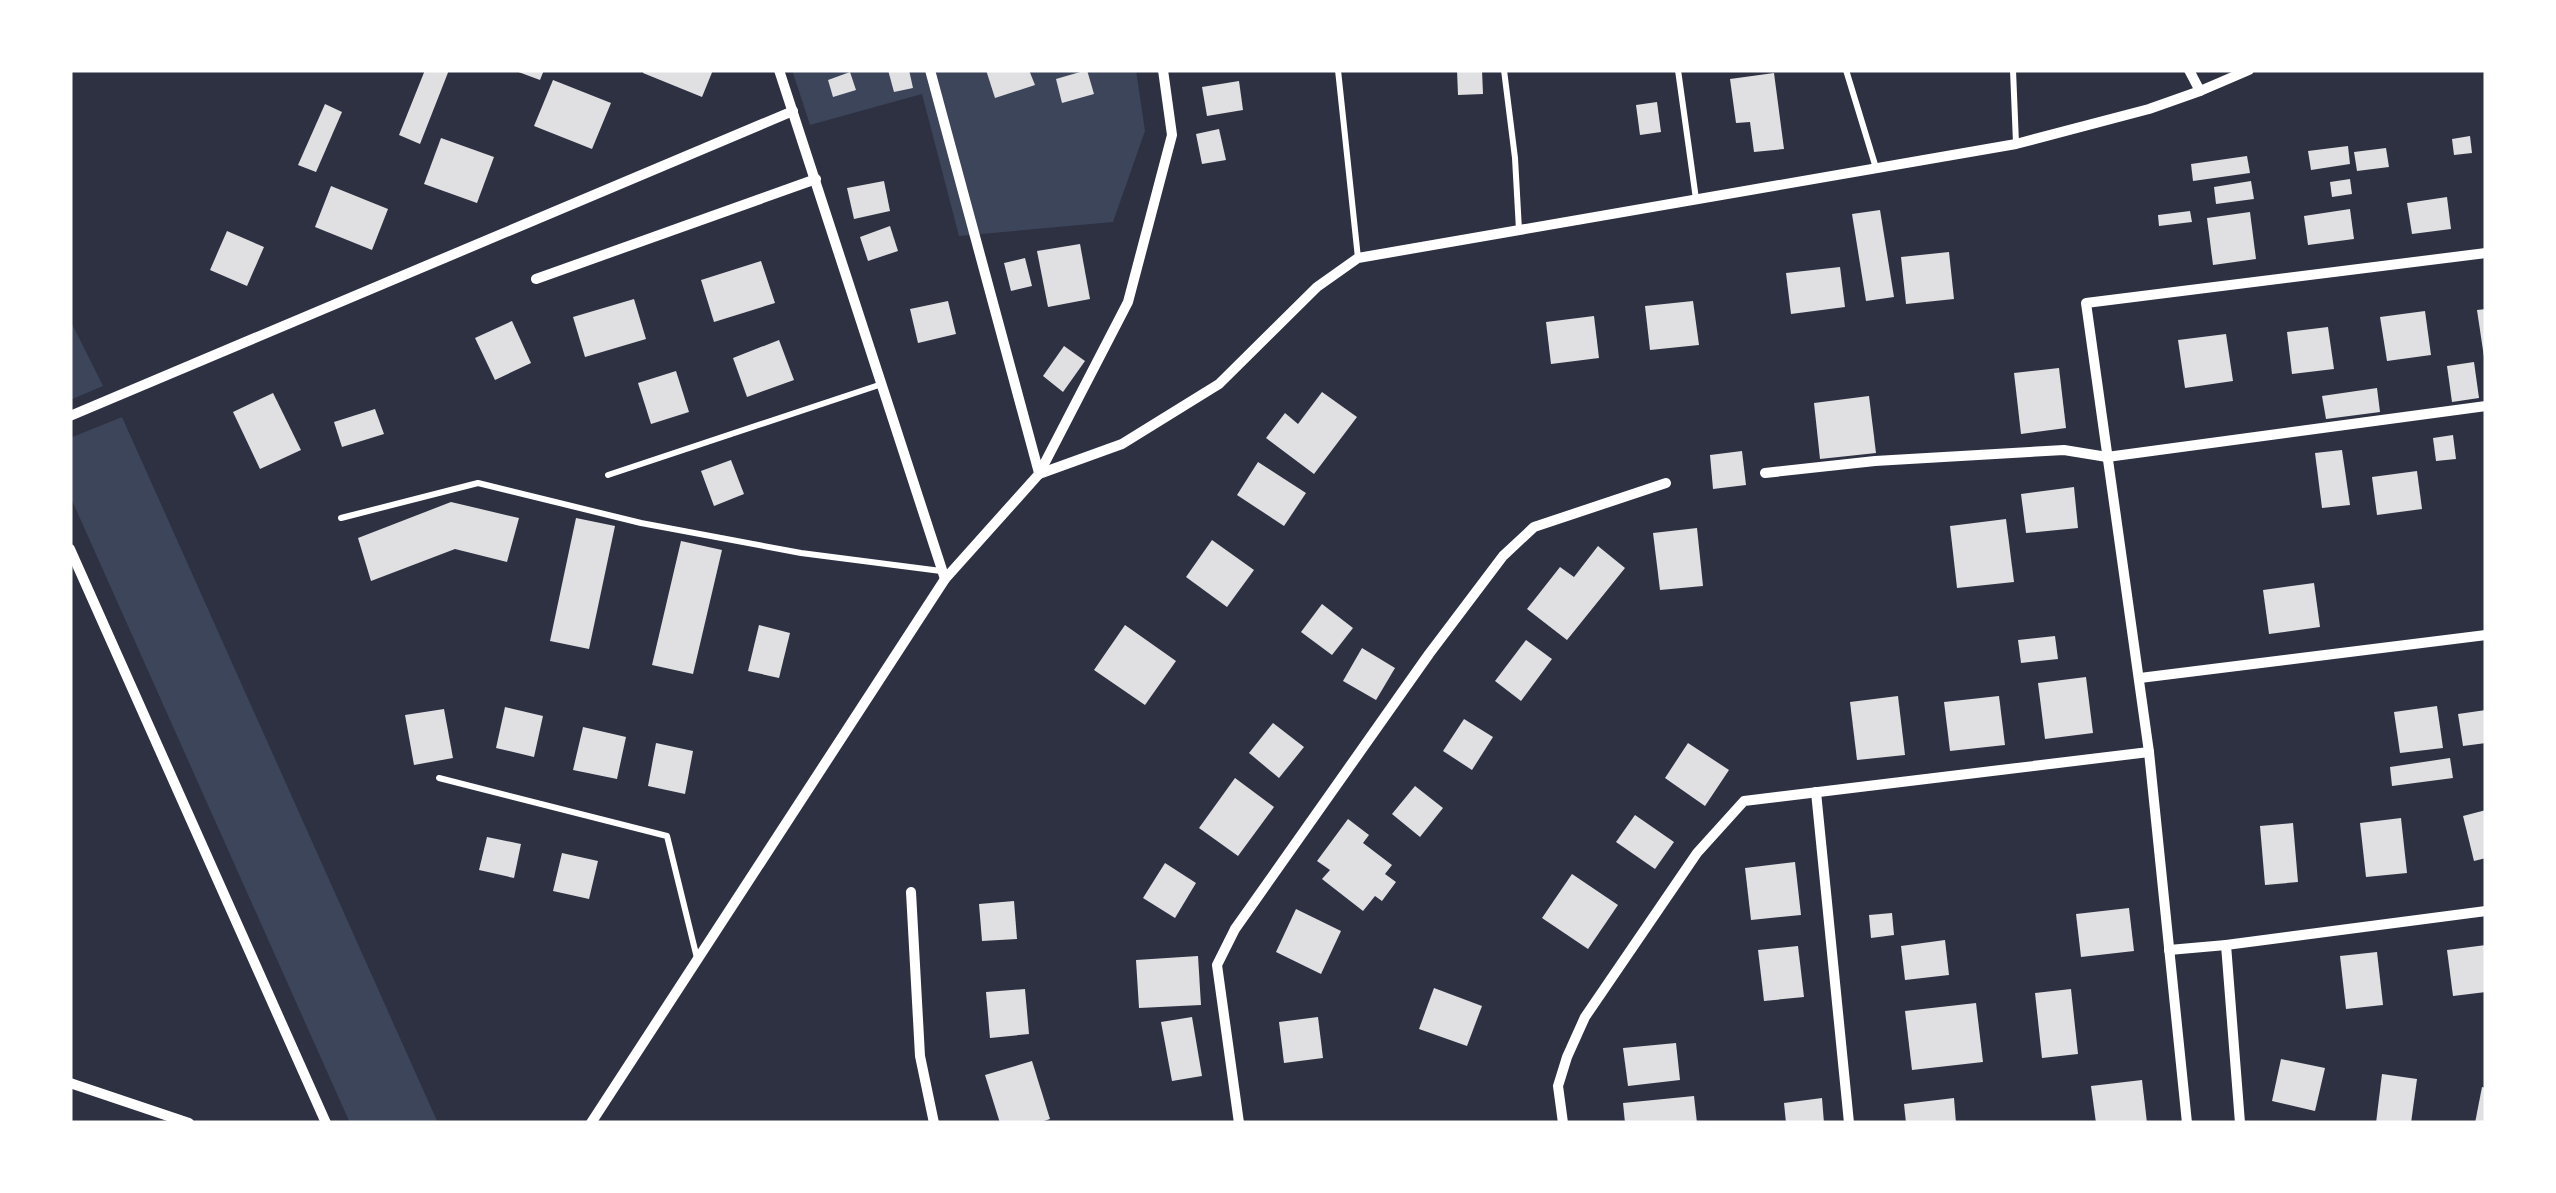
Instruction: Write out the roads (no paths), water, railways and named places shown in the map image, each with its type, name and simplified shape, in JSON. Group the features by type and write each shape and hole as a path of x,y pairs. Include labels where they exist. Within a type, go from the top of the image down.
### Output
{"street":[{"path":"779,70 943,575"},
{"path":"930,70 1040,474"},
{"path":"591,1123 943,575 1040,474 1128,302 1172,135 1163,70"},
{"path":"2189,70 2200,91"},
{"path":"1040,474 1122,444 1218,384 1317,287 1358,258 2016,144 2149,109 2248,70"},
{"path":"70,416 793,111"},
{"path":"536,279 816,179"},
{"path":"2187,1123 2140,678 2086,302 2486,253"},
{"path":"1765,472 2064,450 2107,457 2486,406"},
{"path":"1239,1123 1217,965 1234,929 1503,556 1534,527 1666,483"},
{"path":"70,549 326,1123"},
{"path":"2140,678 2486,635"},
{"path":"1563,1123 1558,1086 1584,1017 1697,853 1744,800 2149,752"},
{"path":"1816,792 1849,1123"},
{"path":"911,892 920,1056 934,1123"},
{"path":"2169,950 2486,911"},
{"path":"2226,944 2240,1123"},
{"path":"70,1084 189,1123"}],"lane":[{"path":"1338,70 1358,258"},
{"path":"1504,70 1516,158 1519,230"},
{"path":"1678,70 1696,199"},
{"path":"1846,70 1876,168"},
{"path":"2013,70 2016,144"},
{"path":"608,475 880,385"},
{"path":"341,518 478,483 641,524 943,575"},
{"path":"438,778 667,836 697,959"}]}
